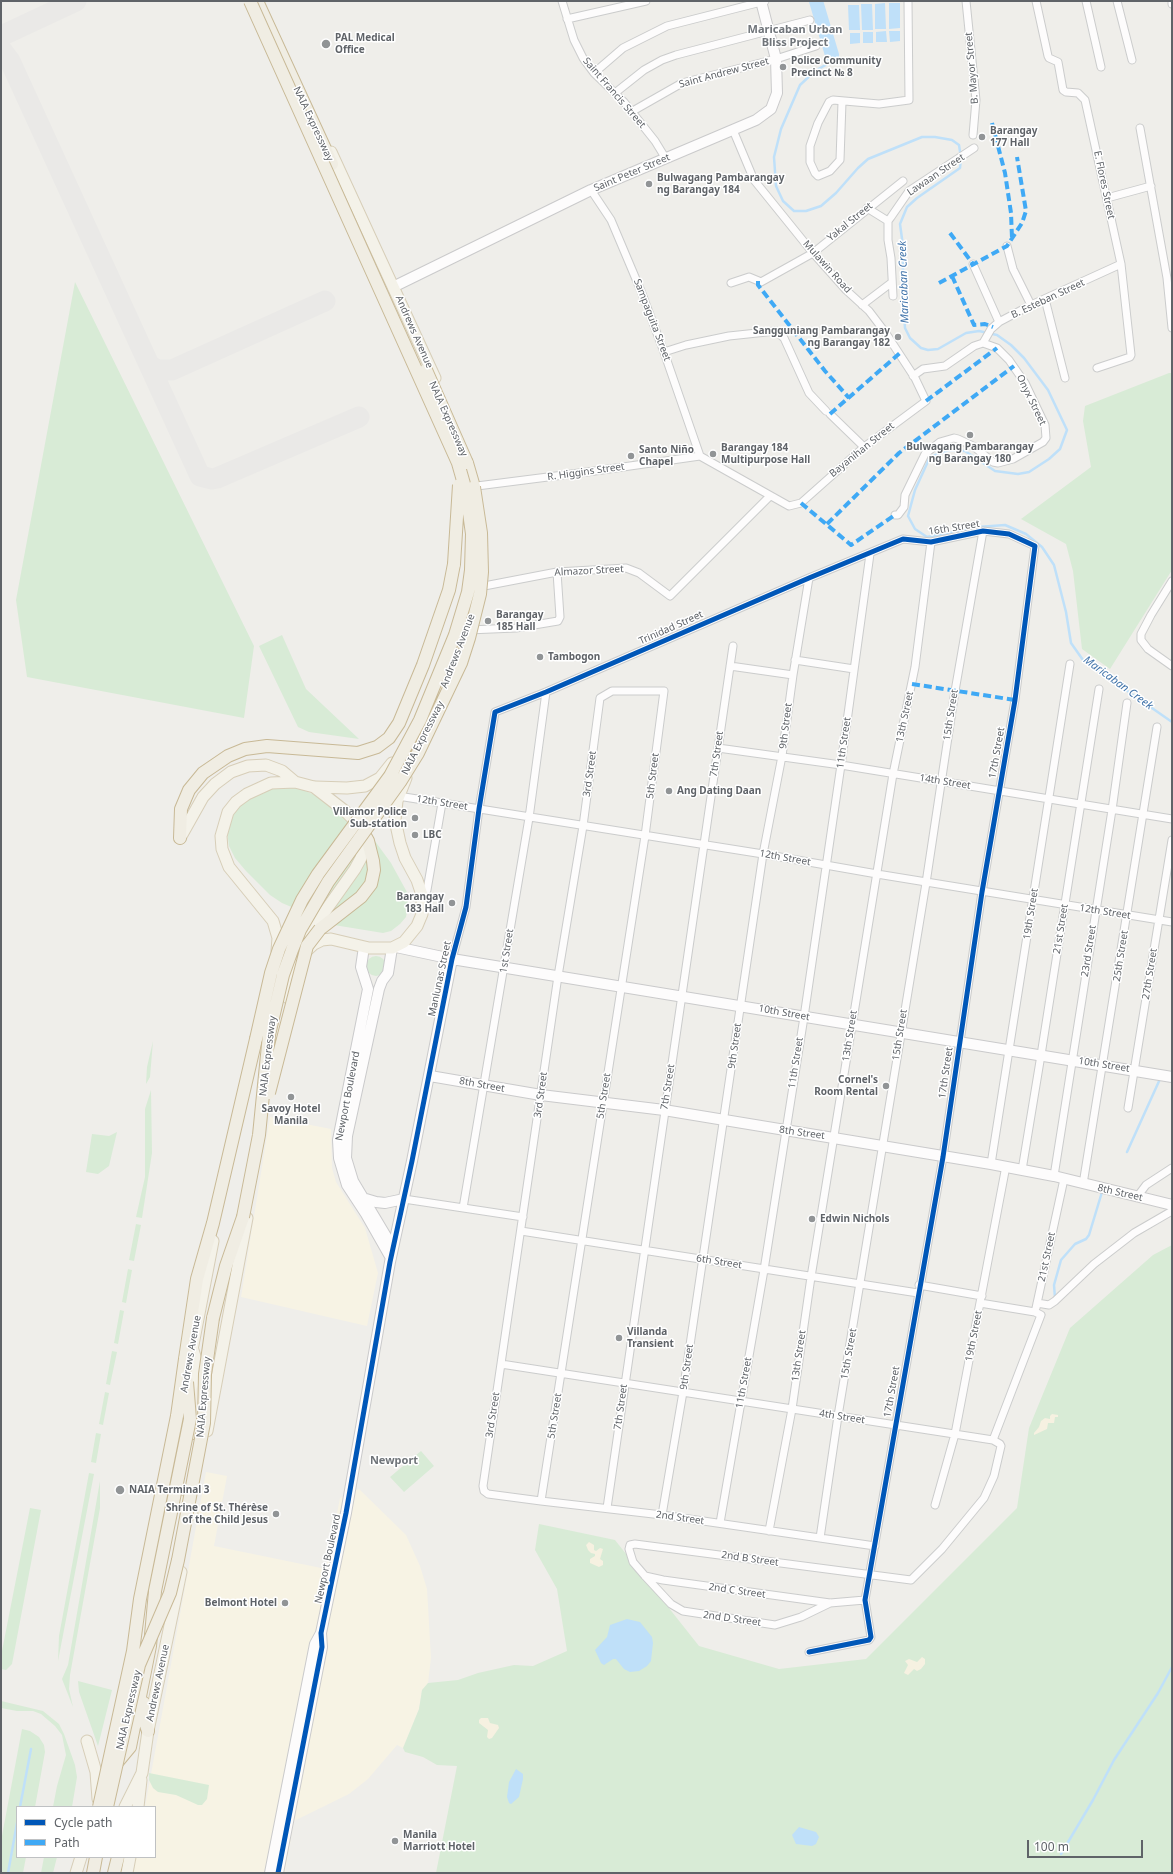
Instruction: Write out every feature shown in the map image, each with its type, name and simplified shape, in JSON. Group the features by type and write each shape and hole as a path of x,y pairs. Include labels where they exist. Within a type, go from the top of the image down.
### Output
{"highway":[{"name":"NAIA Expressway","path":"100,1806 133,1651 140,1599 177,1416 197,1279 214,1223 264,996 279,949 302,900 318,874 390,776 406,750 455,635 468,592 471,570 472,534 466,491 459,466 438,416 249,1"},
{"name":"NAIA Expressway","path":"100,1806 139,1665 170,1593 178,1560 204,1423 205,1374 213,1318 226,1266 243,1217 259,1135 269,1035 283,975 300,930 328,882 400,782 418,753 461,663 480,594 482,572 481,534 474,486 467,463 449,419 257,1"},
{"path":"180,838 181,809 193,784 207,769 234,753 245,749 267,746 358,753 377,747 392,734 399,723 423,665 449,590 457,535 459,466"},
{"path":"259,1135 307,946 312,937 320,929 361,897 371,884 374,870 368,841 358,824"},
{"path":"104,1778 130,1747 150,1646 158,1592 190,1419 185,1359"},
{"path":"148,1731 143,1716 146,1686 157,1633 158,1592 205,1374"},
{"path":"84,1873 88,1858"},
{"path":"93,1873 96,1858"},
{"path":"114,1873 118,1858"}],"main road":[{"name":"Andrews Avenue","path":"249,1 343,211 428,395 457,469 463,491 469,539 466,577 457,619 434,680 409,733 388,770 380,778 365,786 347,788 314,787"},
{"name":"Andrews Avenue","path":"261,1 440,390 470,462 477,486 485,542 481,582 468,630 398,796 396,807 395,824 405,858 417,880 422,902"},
{"path":"343,211 356,206"},
{"path":"428,395 440,390"},
{"path":"466,577 481,582"},
{"path":"180,838 203,796 215,784 231,772 248,766 266,765 282,771 295,782 314,787 337,804 358,824 362,831 364,843 358,865 321,916 304,935 294,968"},
{"name":"Andrews Avenue","path":"100,1806 104,1778 162,1508 211,1251 276,963 278,944 277,933 272,921 226,862 221,843 222,827 232,808 247,794 271,783 295,782"},
{"path":"364,947 394,947 409,938 417,926 422,914 422,902"},
{"name":"Andrews Avenue","path":"126,1806 142,1773 148,1731 192,1514 294,968 309,948 322,940 331,939 364,947"},
{"path":"182,1445 198,1366 194,1341 207,1347 220,1344 225,1337"},
{"path":"162,1508 170,1501 180,1501 192,1514"},
{"path":"86,1741 96,1772 100,1806"},
{"path":"138,1806 142,1773"},
{"path":"76,1873 81,1858"},
{"path":"97,1873 102,1858"},
{"path":"127,1873 130,1858"}],"street":[{"name":"Saint Francis Street","path":"562,1 567,19 583,58 655,141 666,159"},
{"path":"567,19 646,1"},
{"path":"594,72 623,48 667,26 762,1"},
{"name":"Saint Peter Street","path":"393,287 591,190 756,120 771,109 777,92 776,59 762,1"},
{"path":"842,102 840,160 830,171 818,176 812,167 810,146 828,103 833,100 842,102 879,104 909,100 908,1"},
{"name":"B. Mayor Street","path":"966,1 976,100 973,135"},
{"name":"E. Flores Street","path":"1036,1 1048,56 1049,58 1058,62 1063,90 1066,92 1078,93 1085,100 1121,264 1131,355 1130,357 1097,368"},
{"path":"1086,1 1101,67"},
{"path":"1117,1 1132,60"},
{"path":"615,94 644,70 662,60 709,45 770,32 810,20"},
{"name":"Saint Andrew Street","path":"631,112 682,83 776,59 816,46"},
{"path":"1140,128 1170,278 1172,328"},
{"name":"Mulawin Road","path":"733,130 754,180 813,252 887,334 914,376 926,401"},
{"name":"Lawaan Street","path":"888,221 909,191 974,148"},
{"name":"Yakal Street","path":"732,282 749,277 761,282 813,252 903,181"},
{"path":"1107,198 1151,186"},
{"name":"Sampaguita Street","path":"591,190 611,220 641,291 700,456"},
{"path":"867,208 888,221 888,240 891,258 893,296"},
{"path":"1008,246 1013,269 1031,305"},
{"path":"973,264 999,322"},
{"name":"B. Esteban Street","path":"983,341 991,329 999,322 1031,305 1121,264"},
{"path":"862,305 892,284"},
{"path":"1045,299 1065,378"},
{"path":"664,352 686,345 729,336 776,331 784,338 809,393 864,447"},
{"path":"914,376 923,370 944,366 983,341"},
{"name":"Onyx Street","path":"895,515 898,515 904,507 905,495 925,454 940,442 954,438 958,439 973,446 993,462 998,463 1013,459 1043,442 1046,438 1045,425 1025,383 1014,366 997,348 983,341"},
{"name":"Bayanihan Street","path":"770,496 789,506 801,503 864,447 926,401"},
{"path":"700,456 770,496"},
{"name":"R. Higgins Street","path":"477,486 595,472 700,456"},
{"name":"Almazor Street","path":"481,582 556,572 626,568 640,573 670,596 770,496"},
{"name":"16th Street","path":"854,560 903,539 931,542 983,532 1009,534 1035,546"},
{"name":"15th Street","path":"820,1538 838,1416 983,532"},
{"name":"13th Street","path":"769,1530 792,1409 811,1277 893,774 915,667 931,542"},
{"name":"17th Street","path":"865,1600 919,1285 943,1157 982,892 1015,700 1035,546"},
{"name":"11th Street","path":"720,1523 764,1270 804,1017 827,865 870,554"},
{"name":"Trinidad Street","path":"495,712 546,692 854,560"},
{"path":"468,630 516,628 558,621 560,617 556,572"},
{"name":"9th Street","path":"662,1515 683,1392 763,854 782,756 793,675 809,578"},
{"path":"1172,582 1141,634 1141,640 1148,649 1172,666"},
{"name":"7th Street","path":"607,1508 624,1382 733,646"},
{"path":"796,660 854,668"},
{"name":"19th Street","path":"991,1164 1070,664"},
{"path":"730,666 793,675"},
{"name":"21st Street","path":"1022,1170 1042,1055 1099,688"},
{"name":"5th Street","path":"541,1501 645,836 664,691 612,691 600,698"},
{"name":"1st Street","path":"463,1208 505,968 529,818 546,692"},
{"name":"3rd Street","path":"484,1491 483,1486 558,976 583,826 600,698"},
{"name":"23rd Street","path":"1059,1177 1072,1060 1112,810 1127,703"},
{"name":"Manlunas Street","path":"393,1248 430,1076 452,959 466,907 479,810 495,712"},
{"name":"25th Street","path":"1083,1184 1104,1065 1157,727"},
{"name":"14th Street","path":"718,748 841,765 1172,819"},
{"name":"12th Street","path":"398,796 763,854 982,892 1172,922"},
{"path":"422,902 428,890 442,803"},
{"name":"27th Street","path":"1128,1108 1172,840"},
{"name":"Newport Boulevard","path":"364,947 361,967 368,989 338,1140 339,1158 347,1185 366,1214 391,1258"},
{"name":"10th Street","path":"394,947 505,968 1172,1076"},
{"name":"Newport Boulevard","path":"278,1873 322,1646 321,1633 346,1513 393,1248 354,1181 346,1158 347,1136 382,981 388,973 394,947"},
{"path":"365,977 373,981 382,981"},
{"name":"8th Street","path":"430,1076 541,1095 664,1110 943,1157 1006,1166 1059,1177 1172,1205"},
{"name":"19th Street","path":"935,1505 955,1434 1006,1166"},
{"path":"1137,1197 1146,1185 1172,1168"},
{"name":"21st Street","path":"1035,1312 1059,1177"},
{"path":"366,1200 385,1203 404,1199 523,1217"},
{"path":"1037,1303 1049,1305 1056,1302 1094,1264 1111,1250 1134,1232 1172,1211"},
{"name":"6th Street","path":"521,1230 764,1270 918,1293"},
{"path":"870,1575 912,1580 942,1549 984,1498 990,1488 1001,1446 998,1442 993,1440 1041,1317 1040,1313 919,1285"},
{"name":"4th Street","path":"501,1364 993,1440"},
{"name":"2nd Street","path":"484,1491 488,1494 662,1515 875,1546"},
{"name":"2nd B Street","path":"645,1576 633,1562 629,1554 630,1545 636,1544 870,1575"},
{"name":"2nd D Street","path":"645,1576 675,1608 683,1612 729,1619 775,1625 800,1617 830,1603"},
{"name":"2nd C Street","path":"645,1576 663,1580 830,1603 865,1600"},
{"path":"808,1652 871,1639 865,1600"},
{"name":"Newport Boulevard","path":"270,1873 314,1644 321,1633"}],"shaded area":[{"path":"270,1117 331,1129 332,1168 336,1182 365,1228 378,1273 367,1326 241,1297"},
{"path":"206,1472 227,1476 214,1546 326,1569 340,1498 359,1489 406,1535 420,1566 427,1589 431,1658 428,1683 422,1690 419,1709 403,1748 397,1745 368,1779 349,1794 294,1821 285,1873 133,1873 136,1858 156,1858 156,1806 145,1806"}],"green space":[{"path":"75,282 254,646 244,718 27,677 16,600"},
{"path":"1172,373 1172,570 1110,669 1082,649 1073,571 1066,544 1021,519 1091,467 1083,421 1085,406"},
{"path":"282,635 306,689 359,739 309,732 298,727 259,646"},
{"path":"286,786 301,789 317,796 372,837 391,863 408,894 408,906 406,917 391,931 383,933 334,925 282,903 270,895 235,858 229,846 227,831 230,820 237,807 258,791"},
{"path":"376,956 383,959 386,966 383,973 376,976 369,973 366,966 369,959"},
{"path":"153,1041 150,1077 146,1084 147,1067"},
{"path":"151,1090 152,1153 142,1218 136,1217 145,1177 145,1109"},
{"path":"117,1132 109,1166 98,1174 86,1172 92,1134 109,1136"},
{"path":"136,1224 141,1225 134,1261 129,1260"},
{"path":"1172,1245 1172,1873 436,1873 457,1766 437,1765 423,1757 405,1752 403,1748 419,1709 422,1690 428,1683 458,1680 478,1673 514,1665 533,1666 567,1651 557,1589 535,1550 539,1524 615,1540 699,1646 779,1669 866,1659 1017,1508 1029,1428 1070,1328 1153,1255"},
{"path":"128,1269 132,1270 126,1303 122,1302"},
{"path":"120,1310 124,1311 118,1344 114,1343"},
{"path":"112,1351 117,1352 110,1385 106,1384"},
{"path":"105,1392 109,1393 103,1425 99,1424"},
{"path":"96,1433 101,1434 96,1463 91,1462"},
{"path":"421,1451 434,1466 404,1492 390,1477"},
{"path":"89,1473 94,1474 58,1661 59,1636"},
{"path":"100,1481 100,1508 70,1675 69,1689 73,1707 62,1679 68,1665"},
{"path":"30,1508 41,1510 12,1664 6,1670 1,1669 1,1656"},
{"path":"78,1681 112,1690 98,1746 79,1692"},
{"path":"1,1701 43,1711 59,1724 75,1765 77,1777 72,1806 53,1806 66,1755 62,1735 55,1726 41,1714 33,1711 17,1711 1,1708"},
{"path":"22,1729 30,1731 39,1737 44,1745 45,1752 35,1806 16,1806 16,1858 26,1858 23,1873 1,1873 1,1841"},
{"path":"149,1773 209,1785 207,1799 202,1805 198,1805 176,1795 158,1792 153,1788 149,1780"},
{"path":"44,1858 57,1858 53,1873 41,1873"}],"sand":[{"path":"1052,1414 1058,1415 1058,1417 1055,1417 1054,1423 1048,1423 1047,1429 1034,1435 1041,1421 1045,1418 1050,1419"},
{"path":"589,1542 594,1545 594,1550 596,1551 600,1548 603,1549 600,1559 603,1561 603,1565 599,1567 590,1563 590,1559 595,1556 595,1554 588,1550 586,1545"},
{"path":"922,1657 925,1659 925,1664 921,1669 917,1671 914,1669 908,1675 904,1673 908,1665 905,1661 909,1659 917,1662"},
{"path":"481,1718 488,1718 490,1723 498,1725 499,1728 492,1738 489,1739 487,1737 488,1730 479,1723"}],"water":[{"path":"885,3 886,29 875,29 875,4"},
{"path":"889,3 900,3 900,28 889,29"},
{"path":"861,4 872,4 873,30 862,30"},
{"path":"848,5 859,5 860,30 849,30"},
{"path":"886,31 887,42 876,42 876,32"},
{"path":"889,31 900,31 900,41 890,42"},
{"path":"863,32 873,32 873,43 863,43"},
{"path":"850,33 860,33 860,43 850,44"},
{"path":"627,1619 640,1622 652,1637 653,1643 651,1661 647,1666 639,1671 630,1672 624,1669 616,1659 613,1659 604,1665 601,1663 595,1650 607,1637 610,1625"},
{"path":"516,1769 523,1774 523,1779 519,1797 511,1804 509,1803 507,1797 509,1782"},
{"path":"799,1827 816,1832 819,1837 816,1844 812,1846 796,1844 792,1835"}],"waterway":[{"name":"Maricaban Creek","path":"816,1 832,55"},
{"name":"Maricaban Creek","path":"832,55 829,63 815,71 800,85 781,129 774,157 776,186 783,201 794,211 806,211 821,206 836,193 868,159 922,137 935,137 952,140 959,145 961,158 960,168 917,198 907,207 900,224 903,246 903,301 905,328 910,338 921,348 928,350 938,349 966,333 979,331 997,335 1011,345 1024,358 1048,390 1067,430 1060,449 1049,459 1029,472 1018,474 995,471 965,451 949,450 930,457 915,490 908,516 915,529 927,537 978,527 1005,525 1026,534 1042,547 1054,565 1066,612 1071,643 1083,660 1172,722"},
{"path":"1127,1152 1160,1079"},
{"path":"1055,1298 1054,1285 1061,1260 1075,1244 1086,1239 1089,1235 1102,1192"},
{"path":"1061,1854 1093,1800 1114,1760 1158,1693 1172,1667"},
{"path":"20,1806 31,1749"},
{"path":"8,1873 16,1829"}],"taxiway":[{"path":"1,36 76,1"},
{"path":"1,49 10,61 200,476 212,479 217,478 359,417"},
{"path":"149,365 157,370 172,370 325,301"}],"marked path":[{"path":"992,123 1005,173 1011,213 1012,238"},
{"path":"939,283 1007,246 1022,223 1026,211 1017,157"},
{"path":"950,233 973,264"},
{"path":"952,276 974,325 985,324 993,327"},
{"path":"758,281 758,285 825,371 849,398"},
{"path":"926,401 997,348"},
{"path":"830,414 900,353"},
{"path":"827,524 899,453 1014,366"},
{"path":"801,503 851,545 895,515"},
{"path":"912,684 1015,700"}],"cycle path":[{"path":"278,1873 322,1647 321,1633 346,1513 390,1262 412,1161 452,959 466,907 479,809 495,712 546,692 903,539 931,542 983,531 1009,534 1035,546 1015,700 982,892 943,1157 865,1600 871,1637 869,1640 809,1652"}],"place":[{"name":"PAL Medical Office","path":"326,44"},
{"name":"Police Community Precinct № 8","path":"783,67"},
{"name":"Barangay 177 Hall","path":"982,137"},
{"name":"Bulwagang Pambarangay ng Barangay 184","path":"649,184"},
{"name":"Sangguniang Pambarangay ng Barangay 182","path":"898,337"},
{"name":"Bulwagang Pambarangay ng Barangay 180","path":"970,435"},
{"name":"Barangay 184 Multipurpose Hall","path":"713,454"},
{"name":"Santo Niño Chapel","path":"631,456"},
{"name":"Barangay 185 Hall","path":"488,621"},
{"name":"Tambogon","path":"540,657"},
{"name":"Ang Dating Daan","path":"669,791"},
{"name":"Villamor Police Sub-station","path":"415,818"},
{"name":"LBC","path":"415,835"},
{"name":"Barangay 183 Hall","path":"452,903"},
{"name":"Cornel's Room Rental","path":"886,1086"},
{"name":"Savoy Hotel Manila","path":"291,1097"},
{"name":"Edwin Nichols","path":"812,1219"},
{"name":"Villanda Transient","path":"619,1338"},
{"name":"NAIA Terminal 3","path":"120,1490"},
{"name":"Shrine of St. Thérèse of the Child Jesus","path":"276,1514"},
{"name":"Belmont Hotel","path":"285,1603"},
{"name":"Manila Marriott Hotel","path":"395,1841"}],"district":[{"name":"Maricaban Urban Bliss Project","path":"795,36"},
{"name":"Newport","path":"394,1461"}]}
